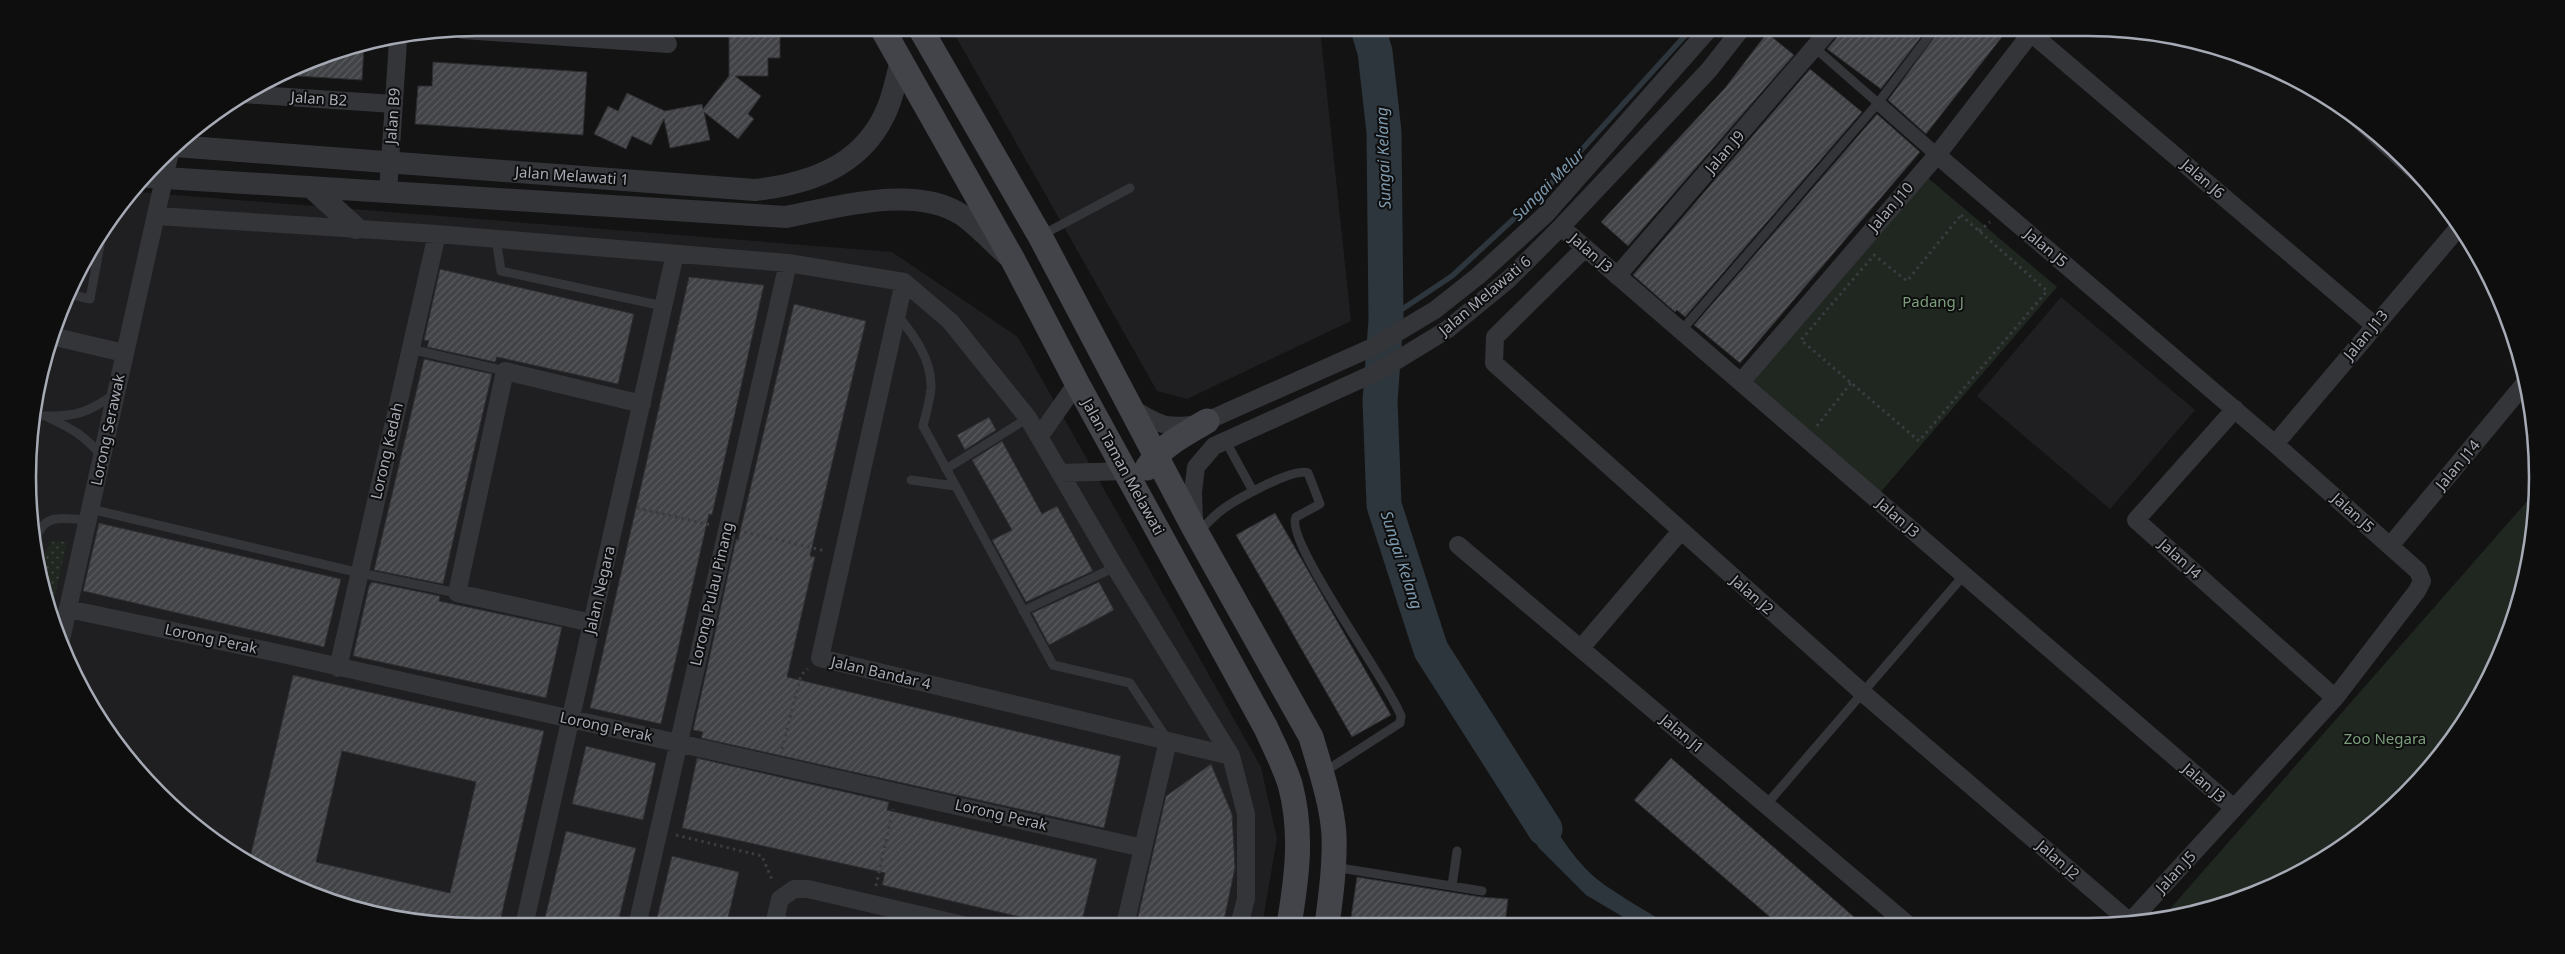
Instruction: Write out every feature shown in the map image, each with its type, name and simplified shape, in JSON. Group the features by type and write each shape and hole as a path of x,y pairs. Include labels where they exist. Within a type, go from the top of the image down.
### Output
{"main road":[{"name":"Jalan Taman Melawati","path":"887,36 1013,260 1077,383 1127,471 1142,502 1266,728 1290,784 1299,838 1297,872 1290,918"},
{"path":"925,36 1040,236 1196,532 1311,737 1322,773 1334,834 1334,867 1328,918"},
{"path":"1142,502 1142,484 1147,469 1156,455 1172,442 1207,421"}],"street":[{"path":"550,36 668,44"},
{"name":"Jalan Melawati 6","path":"1130,406 1154,421 1173,428 1207,421 1373,347 1435,310 1478,276 1546,214 1703,36"},
{"name":"Jalan Melawati 6","path":"1196,532 1193,492 1196,467 1214,446 1381,370 1448,329 1509,279 1561,227 1709,70 1736,36"},
{"name":"Jalan J9","path":"1617,276 1825,36"},
{"name":"Jalan J10","path":"1741,382 1937,154 2028,36"},
{"name":"Jalan J6","path":"2040,36 2374,326"},
{"name":"Jalan B9","path":"388,192 398,44"},
{"name":"Jalan Melawati 1","path":"185,147 755,190 789,186 820,176 858,152 872,138 885,114 901,61"},
{"name":"Jalan B2","path":"257,95 394,104"},
{"path":"1878,103 1937,154"},
{"name":"Jalan J5","path":"1937,154 2276,444 2418,571 2422,581 2417,591 2335,698 2136,915"},
{"name":"Jalan Melawati 1","path":"157,178 786,217 883,199 924,200 961,214 1013,260"},
{"name":"Lorong Serawak","path":"63,628 90,515 124,353 158,216 157,178"},
{"path":"312,188 356,228"},
{"path":"158,216 496,238 788,263 904,282 950,321 1028,418 1115,567 1231,756 1246,814 1246,899 1241,918"},
{"name":"Jalan J3","path":"1561,227 2234,808"},
{"name":"Jalan J13","path":"2276,444 2454,232"},
{"name":"Lorong Kedah","path":"338,668 437,234"},
{"name":"Jalan J2","path":"1586,248 1495,337 1494,363 1680,532 1863,693 2123,916"},
{"name":"Jalan Negara","path":"526,918 675,254"},
{"name":"Lorong Pulau Pinang","path":"639,918 788,263"},
{"name":"Jalan Bandar 4","path":"904,282 820,658 1231,756"},
{"path":"59,338 124,353"},
{"path":"592,623 457,593 505,372 642,404"},
{"path":"1039,437 1077,383"},
{"name":"Jalan J14","path":"2390,546 2520,389"},
{"name":"Jalan J4","path":"2235,409 2136,520 2335,698"},
{"path":"1060,473 1127,471"},
{"path":"1580,648 1680,532"},
{"name":"Jalan J1","path":"1458,545 1900,918"},
{"name":"Lorong Perak","path":"68,608 1143,848"},
{"path":"1127,918 1168,741"},
{"path":"777,918 780,899 794,889 808,889 933,918"}],"lane":[{"path":"1682,331 1878,103 1929,36"},
{"path":"1815,48 1878,103"},
{"path":"1040,236 1130,188"},
{"path":"496,238 501,271 663,306"},
{"path":"76,296 90,299 99,251"},
{"path":"896,315 910,330 924,353 931,386 923,426 1053,665 1130,683 1168,741"},
{"path":"410,349 505,372"},
{"path":"102,457 90,441 75,430 44,416 62,416 91,410 115,394"},
{"path":"946,469 1028,418"},
{"path":"1226,440 1254,491"},
{"path":"1196,532 1219,512 1254,491 1298,471 1308,474 1320,504 1296,517 1294,527 1328,593 1401,716 1400,722 1322,773"},
{"path":"911,480 955,486"},
{"path":"40,531 44,522 53,518 90,515 457,593"},
{"path":"1023,611 1115,567"},
{"path":"1766,805 1964,574"},
{"path":"1452,886 1456,851"},
{"path":"1334,867 1482,891"}],"path":[{"path":"1961,215 2047,292 1919,441 1851,383 1801,340 1874,255 1907,282 1961,215"},
{"path":"1807,440 1851,383"},
{"path":"778,765 801,675 820,658"},
{"path":"872,904 897,792"},
{"path":"659,831 762,856 780,899"}],"shaded area":[{"path":"956,36 1321,36 1351,321 1187,399 1157,391"},
{"path":"141,192 892,252 1018,337 1261,767 1277,839 1263,918 448,917 419,914 363,903 308,884 257,859 232,843 209,827 165,789 127,745 111,722 95,697 70,646 51,591 45,563 40,535 36,477 40,419 45,391 51,363 70,308 95,257 127,209"},
{"path":"2061,297 2195,410 2110,509 1977,396"},
{"path":"1524,785 1576,858 1592,875 1612,890 1657,918 1625,918 1586,895 1538,847 1513,794"}],"green space":[{"name":"Padang J","path":"1928,178 2057,287 1879,494 1750,384"},
{"name":"Zoo Negara","path":"2528,500 2525,535 2514,591 2495,646 2470,697 2438,745 2419,768 2400,789 2356,827 2308,859 2257,884 2230,894 2202,903 2169,910"},
{"path":"53,541 67,542 54,600 44,558"}],"building":[{"path":"729,36 780,36 780,58 768,58 768,76 735,76 761,96 748,114 754,119 738,139 704,112 710,140 670,148 664,119 651,145 632,136 626,149 594,134 608,106 618,111 627,93 665,111 702,104 703,109 729,76"},
{"path":"1765,36 1771,36 1794,55 1628,246 1601,222 1725,88"},
{"path":"1838,36 1922,36 1881,89 1827,49"},
{"path":"1935,36 2003,36 1926,134 1888,100"},
{"path":"364,51 362,80 295,76"},
{"path":"433,62 587,72 583,135 415,124 418,86 432,86"},
{"path":"1810,69 1862,112 1685,317 1677,310 1675,312 1633,275"},
{"path":"1877,114 1920,152 1740,363 1694,325"},
{"path":"440,269 634,314 618,384 497,357 495,362 427,347 429,341 424,340"},
{"path":"689,277 764,285 712,515 709,514 661,724 590,708"},
{"path":"794,304 866,321 810,556 815,557 787,677 1121,756 1104,828 701,738 703,732 693,730 736,539 738,540"},
{"path":"424,359 492,374 443,584 374,570"},
{"path":"989,417 996,430 965,450 957,435"},
{"path":"1002,441 1042,514 1057,506 1093,571 1026,602 992,540 1012,530 972,460"},
{"path":"1275,513 1391,715 1352,737 1236,535"},
{"path":"99,523 341,579 324,647 83,591"},
{"path":"372,582 440,596 439,601 562,627 546,698 353,656 369,586"},
{"path":"1099,582 1114,610 1049,645 1032,613"},
{"path":"293,675 544,731 501,918 448,917 419,914 363,903 308,884 251,855","holes":["342,751 476,782 450,893 316,862"]},
{"path":"586,746 656,763 643,820 572,804"},
{"path":"697,758 889,802 887,810 1097,859 1083,918 1025,918 882,885 885,873 682,828"},
{"path":"1671,758 1855,918 1771,918 1634,800"},
{"path":"1211,764 1232,814 1235,868 1224,918 1138,918 1166,796"},
{"path":"566,831 636,848 619,918 545,918"},
{"path":"672,856 739,872 728,918 657,918"},
{"path":"1357,877 1481,897 1508,899 1506,918 1351,918"}],"waterway":[{"name":"Sungai Kelang","path":"1370,36 1375,52 1384,132 1386,320 1380,401 1384,505 1431,650 1545,829"},
{"name":"Sungai Melur","path":"1386,320 1452,276 1547,188 1685,36"}]}
